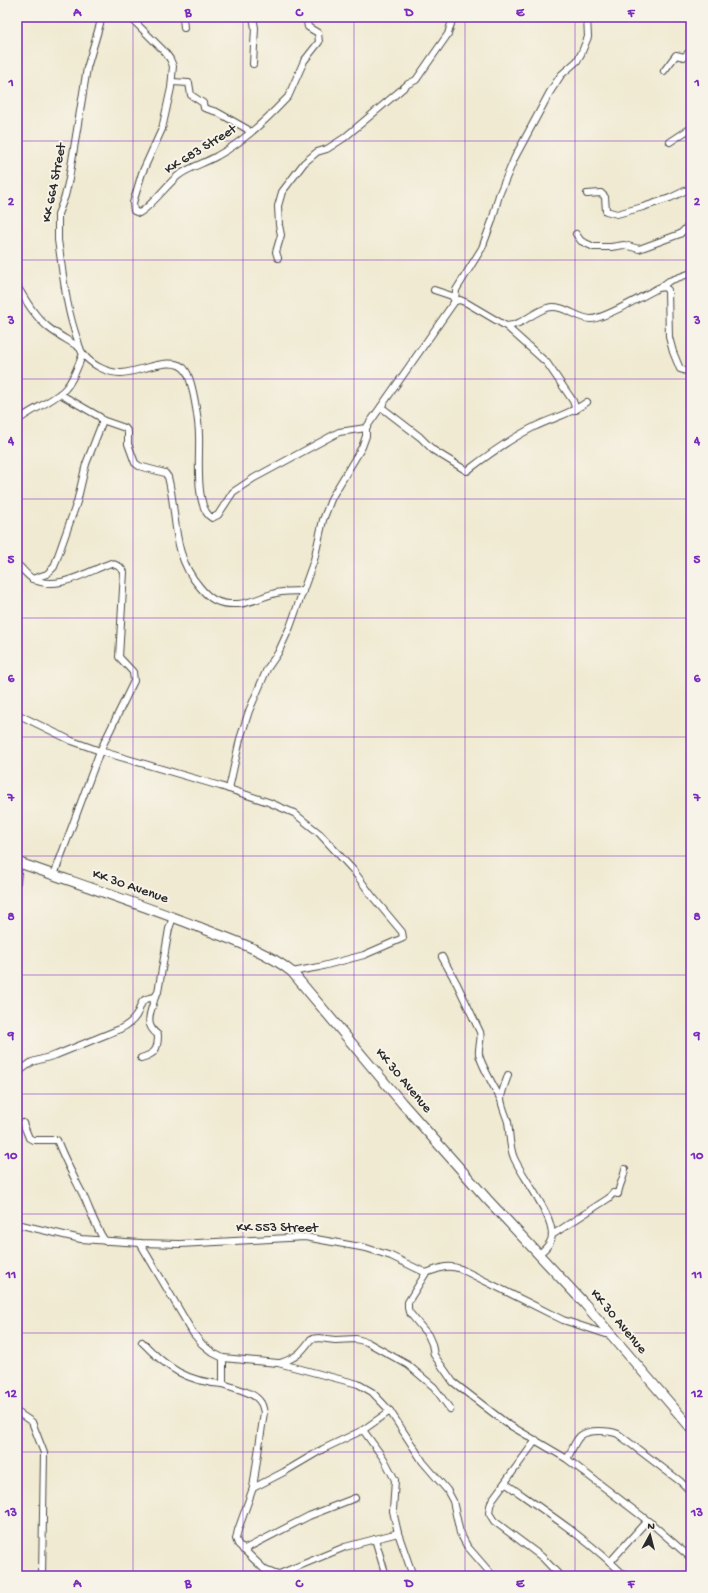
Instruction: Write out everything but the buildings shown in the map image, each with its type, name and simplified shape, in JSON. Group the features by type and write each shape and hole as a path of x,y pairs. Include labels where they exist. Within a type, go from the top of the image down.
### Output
{"main road":[{"name":"KK 30 Avenue","path":"18,862 173,917 258,950 292,972 402,1103 613,1337 691,1428"}],"street":[{"name":"KK 664 Street","path":"82,351 70,318 57,228 58,214 65,196 69,178 87,68 102,17"},
{"path":"130,17 170,59 173,66 172,82 189,83 191,95 203,103 204,108 217,112 247,129 250,133"},
{"path":"183,17 184,28"},
{"path":"252,64 255,28 254,17"},
{"name":"KK 683 Street","path":"172,82 162,129 142,173 133,203 134,211 139,213 142,212 170,182 181,173 218,156 250,133 288,97 304,61 319,42 318,33 308,27 306,17"},
{"path":"278,258 276,252 281,235 278,206 282,192 304,163 318,152 327,149 344,138 412,81 416,80 448,34 453,17"},
{"path":"229,789 240,738 267,669 278,653 290,627 314,560 323,520 332,497 362,446 366,436 366,428 455,301 456,290 482,248 492,221 499,195 515,156 561,75 581,54 588,37 587,17"},
{"path":"664,71 676,54 684,57 691,53"},
{"path":"670,142 691,128"},
{"path":"587,194 601,193 605,197 606,211 617,214 648,206 691,188"},
{"path":"576,234 581,241 594,247 624,245 640,249 680,234 686,228 691,227"},
{"path":"506,326 513,326 548,308 561,308 587,318 598,318 661,287 669,281 691,273"},
{"path":"17,286 24,299 40,320 82,351 104,370 121,373 170,363 181,365 186,372 198,421 200,438 198,481 205,511 212,518 218,515 233,492 254,478 339,432 366,428"},
{"path":"661,287 668,290 669,337 673,352 680,369 686,371 691,370"},
{"path":"434,290 452,296 455,301"},
{"path":"455,301 460,300 467,303 506,326 547,363 573,401 576,410"},
{"path":"17,421 60,394 69,384 82,351"},
{"path":"60,394 100,416 102,420 125,428 128,432 128,444 135,463 139,466 165,473 168,477 178,546 189,574 210,599 221,603 248,603 289,590 303,591"},
{"path":"381,407 420,437 433,450 448,461 468,471 510,440 536,426 576,410 587,402"},
{"path":"32,579 47,574 54,567 77,502 86,464 102,420"},
{"path":"17,564 32,579 47,583 56,583 78,577 111,563 120,567 124,572 119,657 133,672 134,677 100,751 54,876"},
{"path":"17,714 72,741 100,751 268,802 294,813 319,833 354,870 372,896 402,932 403,938 364,955 292,972"},
{"path":"17,882 18,862"},
{"path":"141,1058 151,1055 155,1051 158,1035 152,1031 148,1021 155,997 158,992 167,936 173,917"},
{"path":"442,957 480,1032 481,1038 478,1050 480,1060 501,1100 508,1123 509,1140 514,1158 530,1183 552,1225 552,1235 549,1245 539,1254"},
{"path":"17,1081 22,1070 32,1062 56,1054 130,1024 136,1016 143,1000 146,998 155,997"},
{"path":"501,1100 508,1075"},
{"path":"23,1123 29,1138 32,1140 57,1140 67,1166 105,1241"},
{"path":"552,1235 608,1198 613,1193 618,1194 619,1184 625,1175 626,1169"},
{"name":"KK 553 Street","path":"17,1224 81,1239 140,1243 180,1244 305,1237 366,1248 391,1256 426,1273"},
{"path":"140,1243 193,1333 212,1353 223,1358 278,1363 358,1384 372,1392 390,1411 423,1462 447,1490 453,1501 460,1533 467,1546 493,1576"},
{"path":"613,1337 563,1320 461,1269 452,1266 426,1273 408,1302 409,1312 428,1335 432,1344 434,1355 453,1382 506,1423 567,1459 652,1524 691,1558"},
{"path":"278,1363 293,1359 311,1340 319,1338 335,1340 356,1339 367,1342 408,1364 434,1387 450,1409"},
{"path":"142,1342 157,1358 189,1378 207,1383 223,1384 251,1395 258,1399 261,1403 264,1412 253,1488 242,1516 236,1539 243,1550 265,1570 278,1575 345,1547 398,1533"},
{"path":"223,1358 223,1384"},
{"path":"253,1488 323,1449 363,1430 390,1411"},
{"path":"17,1412 32,1422 44,1453 42,1576"},
{"path":"363,1430 384,1459 395,1480 393,1511 398,1533 412,1576"},
{"path":"567,1459 579,1436 585,1432 610,1431 618,1434 691,1492"},
{"path":"536,1440 492,1500 489,1513 494,1521 542,1557 560,1576"},
{"path":"505,1482 588,1544 625,1576"},
{"path":"243,1550 309,1516 355,1498"},
{"path":"610,1562 644,1524 652,1524"},
{"path":"375,1539 386,1576"}]}
